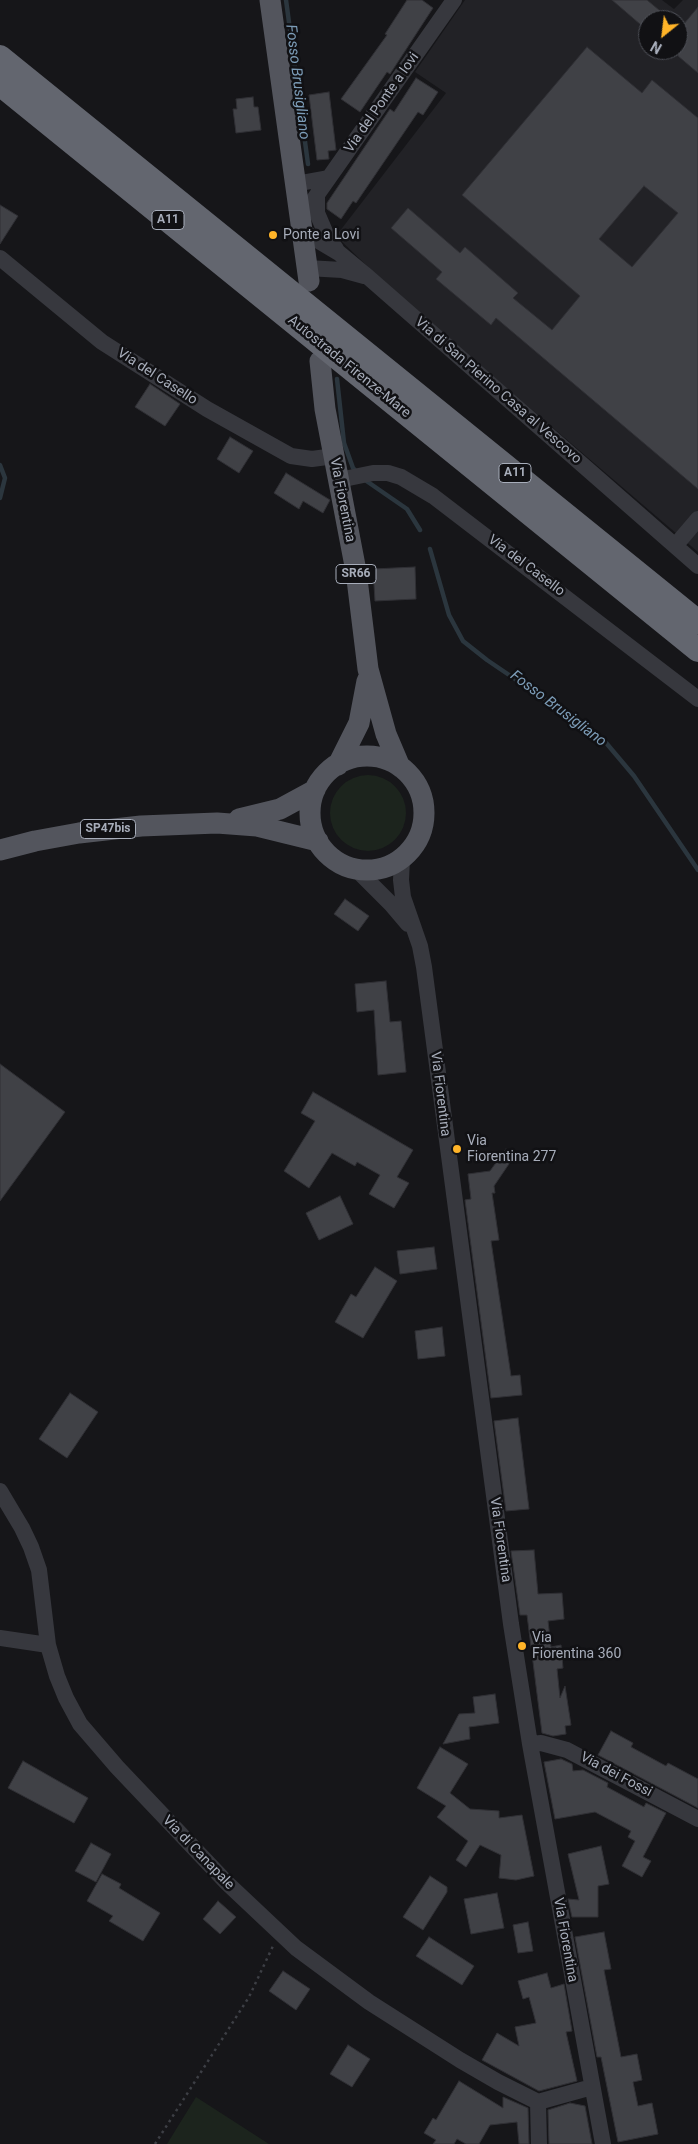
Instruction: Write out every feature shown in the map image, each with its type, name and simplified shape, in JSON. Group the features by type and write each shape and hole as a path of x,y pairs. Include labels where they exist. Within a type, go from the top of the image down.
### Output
{"highway":[{"name":"Autostrada Firenze-Mare","path":"0,57 698,622"},
{"name":"Autostrada Firenze-Mare","path":"0,84 698,650"}],"main road":[{"path":"270,0 308,274"},
{"name":"Via Fiorentina","path":"320,362 325,409 356,571 368,669 386,734 400,767"},
{"name":"Via Fiorentina","path":"338,765 359,723 368,669"},
{"path":"374,757 400,767 408,773 419,789 424,807 423,827 415,845 402,859 380,869 356,869 338,862 323,849 311,821 310,810 315,790 327,773 338,765 355,758 374,757"},
{"name":"SP47bis","path":"217,823 280,809 315,790"},
{"name":"SP47bis","path":"0,850 79,833 141,826 217,823 257,826 318,841"}],"street":[{"name":"Via del Ponte a Iovi","path":"301,225 328,178 454,0"},
{"path":"295,184 328,178"},
{"path":"317,195 316,207 319,219 326,234 339,253"},
{"path":"301,225 368,277"},
{"name":"Via del Casello","path":"0,258 102,342 207,409 292,456 312,459 334,456"},
{"name":"Via di San Pierino Casa al Vescovo","path":"308,274 342,270 368,277 698,566"},
{"name":"Via del Casello","path":"339,480 373,473 388,473 401,477 433,496 698,699"},
{"path":"675,546 698,519"},
{"name":"Via Fiorentina","path":"402,859 402,888 424,967 510,1614 530,1744 603,2144"},
{"name":"Via Fiorentina","path":"356,869 391,904 415,934"},
{"name":"Via di Canapale","path":"0,1491 22,1528 39,1570 48,1645 66,1698 80,1724 117,1767 178,1833 296,1948 369,2002 467,2064 538,2102"},
{"path":"0,1638 48,1645"},
{"name":"Via dei Fossi","path":"530,1744 541,1743 567,1750 698,1819"},
{"path":"539,2144 538,2102 592,2088"}],"path":[{"path":"155,2144 249,1996 279,1932"}],"shaded area":[{"path":"465,0 662,0 674,9 683,0 698,0 698,552 392,290 336,236 446,93 415,72"},
{"path":"368,775 382,778 395,786 403,799 406,813 403,827 395,840 382,848 368,851 354,848 341,840 333,827 330,813 333,799 341,786 354,778"},
{"path":"196,2097 269,2144 167,2144"}],"building":[{"path":"407,0 422,0 433,8 390,74 387,72 360,112 341,99 387,35 385,34"},
{"path":"612,0 647,0 659,10 638,10 638,22"},
{"path":"698,7 698,73 683,60 688,60 688,19"},
{"path":"587,47 642,93 652,80 698,118 698,489 496,318 491,325 436,279 442,272 391,228 408,208 460,253 465,247 518,293 513,298 552,330 580,296 462,195","holes":["644,186 678,213 632,267 599,239"]},
{"path":"416,78 438,92 423,115 418,112 356,203 353,201 341,219 327,209 327,203 390,109 394,112"},
{"path":"329,92 336,150 328,151 329,159 317,160 309,95"},
{"path":"253,97 254,107 258,107 261,130 236,133 233,109 237,109 236,99"},
{"path":"0,205 18,216 0,244"},
{"path":"150,384 180,404 165,426 135,407"},
{"path":"230,437 253,451 239,473 217,459"},
{"path":"286,473 330,500 323,513 303,501 299,509 274,493"},
{"path":"415,567 416,599 375,601 373,569"},
{"path":"345,899 369,916 358,931 334,914"},
{"path":"386,981 390,1022 401,1021 406,1072 378,1075 374,1010 357,1012 355,984"},
{"path":"0,1064 65,1112 0,1201"},
{"path":"313,1092 413,1150 397,1177 409,1183 394,1208 369,1194 380,1175 357,1162 355,1166 332,1153 309,1188 284,1171 315,1121 301,1113"},
{"path":"506,1149 515,1155 494,1186 495,1193 492,1193 499,1240 491,1241 511,1376 520,1375 522,1395 491,1398 465,1200 471,1199 468,1174 490,1171"},
{"path":"340,1196 353,1224 319,1240 306,1213"},
{"path":"434,1247 437,1269 400,1274 397,1251"},
{"path":"375,1267 397,1281 363,1338 335,1322 351,1294 356,1297"},
{"path":"442,1327 445,1356 418,1359 415,1331"},
{"path":"70,1393 98,1412 67,1458 39,1439"},
{"path":"518,1418 529,1509 506,1511 494,1421"},
{"path":"534,1550 538,1594 562,1593 564,1619 548,1621 551,1647 561,1645 563,1668 557,1669 560,1698 565,1686 571,1725 565,1726 566,1734 553,1736 542,1733 527,1615 520,1615 511,1551"},
{"path":"495,1694 499,1723 469,1727 470,1739 443,1744 459,1714 475,1713 473,1697"},
{"path":"611,1731 633,1743 631,1747 666,1766 668,1763 698,1779 698,1808 598,1755"},
{"path":"440,1747 468,1764 450,1793 470,1809 499,1811 499,1818 522,1815 534,1876 516,1880 499,1878 501,1855 480,1845 466,1867 456,1860 468,1841 437,1817 446,1806 417,1788"},
{"path":"561,1759 572,1764 573,1771 583,1770 608,1783 607,1787 644,1807 646,1803 666,1813 643,1857 651,1861 642,1877 622,1866 635,1841 628,1837 631,1831 595,1812 555,1819 544,1762"},
{"path":"23,1761 88,1798 74,1823 8,1788"},
{"path":"91,1843 111,1854 96,1882 75,1871"},
{"path":"601,1846 609,1884 598,1886 598,1917 572,1917 568,1899 579,1900 568,1854"},
{"path":"102,1874 121,1884 119,1888 160,1913 143,1941 109,1921 113,1916 87,1901"},
{"path":"430,1876 447,1887 447,1892 423,1930 403,1917"},
{"path":"497,1893 504,1928 471,1934 464,1899"},
{"path":"218,1901 236,1917 220,1934 203,1919"},
{"path":"528,1922 533,1951 518,1953 513,1925"},
{"path":"604,1932 611,1969 604,1970 621,2057 637,2054 642,2080 633,2082 638,2106 652,2103 658,2134 618,2142 601,2057 597,2057 575,1937"},
{"path":"429,1937 474,1966 462,1985 416,1956"},
{"path":"283,1971 310,1989 296,2010 269,1991"},
{"path":"547,1973 551,1988 564,1984 572,2031 566,2032 577,2081 539,2091 482,2060 497,2033 519,2046 515,2027 536,2023 529,1997 523,1999 518,1981"},
{"path":"348,2045 370,2059 352,2087 330,2074"},
{"path":"459,2081 503,2108 503,2097 528,2108 529,2144 519,2144 517,2122 490,2125 479,2144 466,2144 457,2139 454,2144 433,2144 436,2140 424,2133 433,2118 436,2120"},
{"path":"570,2103 585,2106 592,2144 549,2144 548,2110"}],"waterway":[{"name":"Fosso Brusigliano","path":"286,0 308,164"},
{"name":"Fosso Brusigliano","path":"337,379 344,443 353,468 358,473"},
{"path":"0,465 5,478 0,498"},
{"name":"Fosso Brusigliano","path":"365,480 407,509 420,530"},
{"name":"Fosso Brusigliano","path":"430,549 449,615 463,641 487,660 602,738 634,776 698,870"}],"place":[{"name":"Ponte a Lovi","path":"273,235"},
{"name":"Via Fiorentina 277","path":"457,1149"},
{"name":"Via Fiorentina 360","path":"522,1646"}]}
